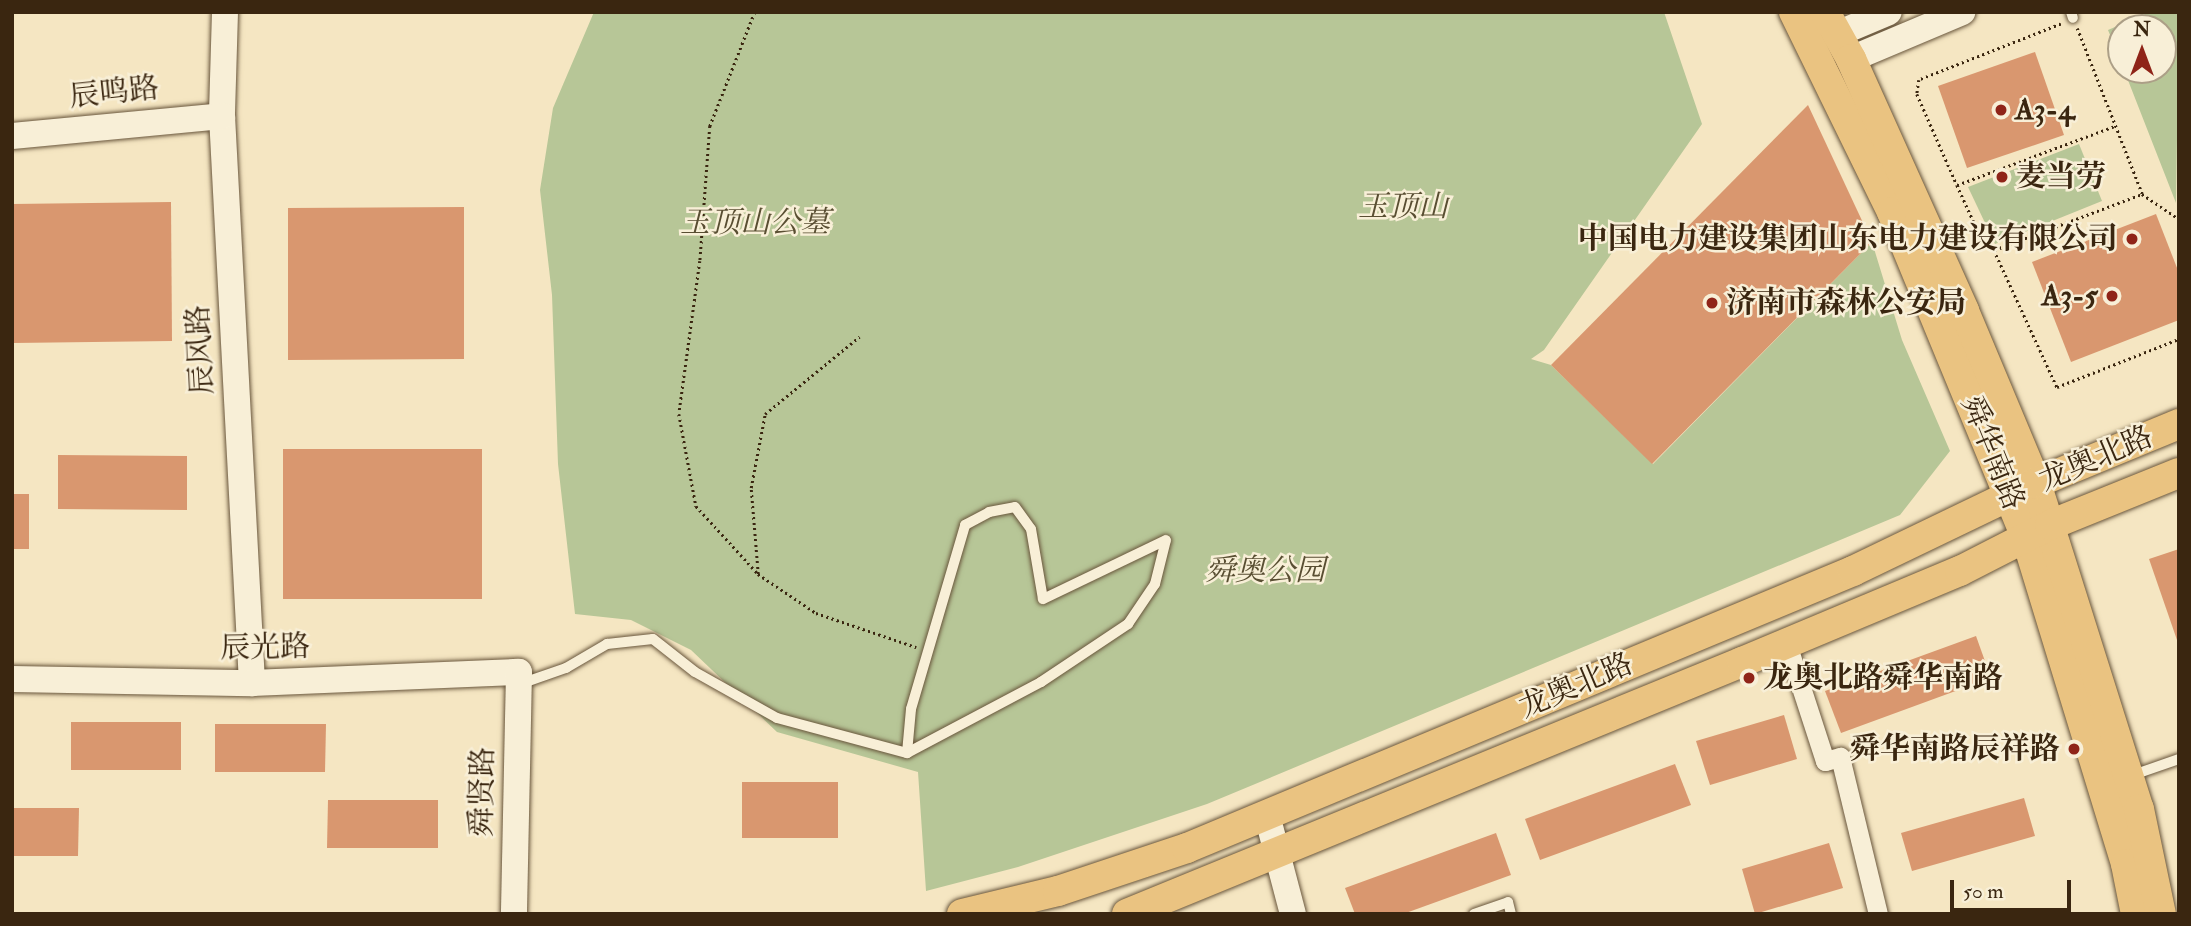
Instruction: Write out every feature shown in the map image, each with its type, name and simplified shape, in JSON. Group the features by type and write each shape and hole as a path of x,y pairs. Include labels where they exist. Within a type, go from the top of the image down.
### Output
{"main road":[{"name":"舜华南路","path":"1794,12 2023,489"},
{"name":"舜华南路","path":"1837,35 2023,489 2129,777 2161,914"},
{"name":"龙奥北路","path":"962,914 1121,872 1268,815 1853,571 2023,489 2179,424"},
{"name":"龙奥北路","path":"1127,914 1280,854 1787,644 2179,474"},
{"name":"舜华南路","path":"2038,533 2126,864 2136,914"}],"street":[{"name":"辰风路","path":"225,12 222,116 252,683"},
{"path":"1837,35 1889,12"},
{"path":"1837,35 1962,12"},
{"name":"辰鸣路","path":"12,136 222,116"},
{"path":"1787,644 1825,761 1840,757 1878,914"},
{"name":"辰光路","path":"12,679 252,683 519,678"},
{"name":"舜贤路","path":"514,914 519,678"},
{"path":"1268,815 1293,914"}],"lane":[{"path":"519,678 566,668 607,644 653,639 695,672 776,719 907,754 1041,682 1128,624 1155,584 1166,540 1044,599 1031,529 1015,507 989,512 965,524 911,709 907,754"},
{"path":"2129,777 2179,759"},
{"path":"1474,914 1508,902 1511,914"}],"path":[{"path":"755,12 709,126 700,261 679,414 696,506 758,574 817,613 927,651"},
{"path":"2179,219 2142,194 2072,15 1919,80 1917,94 1957,185 1978,231 1994,250 2057,387 2179,338"},
{"path":"1957,185 2115,126"},
{"path":"1994,250 2142,194"},
{"path":"758,574 751,488 765,414 859,337"}],"green space":[{"path":"594,12 1664,12 1702,124 1544,350 1531,359 1551,365 1653,464 1872,242 1902,340 1950,451 1900,515 1207,804 1018,867 926,891 918,772 777,732 691,650 631,620 575,614 558,464 552,295 540,190 553,108"},
{"path":"2179,12 2176,203 2129,84 2177,84 2177,14 2145,14"},
{"path":"2079,144 2102,201 1995,244 1968,187"}],"building":[{"name":"A3-4","path":"2035,52 2064,135 1967,168 1938,86"},
{"name":"济南市森林公安局","path":"1808,105 1872,242 1652,464 1551,365"},
{"path":"171,202 172,341 13,343 12,204"},
{"path":"464,207 464,359 288,360 288,208"},
{"name":"A3-5","path":"2156,214 2179,273 2179,320 2071,362 2032,262"},
{"path":"283,449 482,449 482,599 283,599"},
{"path":"58,455 187,456 187,510 58,509"},
{"path":"12,494 29,494 29,549 12,549"},
{"path":"2179,549 2179,640 2177,640 2149,559"},
{"path":"1976,636 1991,678 1841,733 1825,691"},
{"path":"1784,715 1797,759 1710,785 1696,741"},
{"path":"71,722 181,722 181,770 71,770"},
{"path":"215,724 326,724 325,772 215,772"},
{"path":"1675,764 1691,805 1540,860 1525,819"},
{"path":"742,782 838,782 838,838 742,838"},
{"path":"2024,798 2035,836 1912,871 1901,833"},
{"path":"328,800 438,800 438,848 327,848"},
{"path":"12,808 79,808 78,856 12,856"},
{"path":"1496,833 1511,875 1403,914 1355,914 1345,888"},
{"path":"1829,843 1843,888 1755,914 1742,869"}],"place":[{"name":"A3-4","path":"2001,110"},
{"name":"麦当劳","path":"2002,177"},
{"name":"中国电力建设集团山东电力建设有限公司","path":"2132,239"},
{"name":"A3-5","path":"2112,296"},
{"name":"济南市森林公安局","path":"1712,303"},
{"name":"龙奥北路舜华南路","path":"1749,678"},
{"name":"舜华南路辰祥路","path":"2074,749"}],"park label":[{"name":"玉顶山","path":"1403,207"},
{"name":"玉顶山公墓","path":"755,223"},
{"name":"舜奥公园","path":"1265,571"}]}
